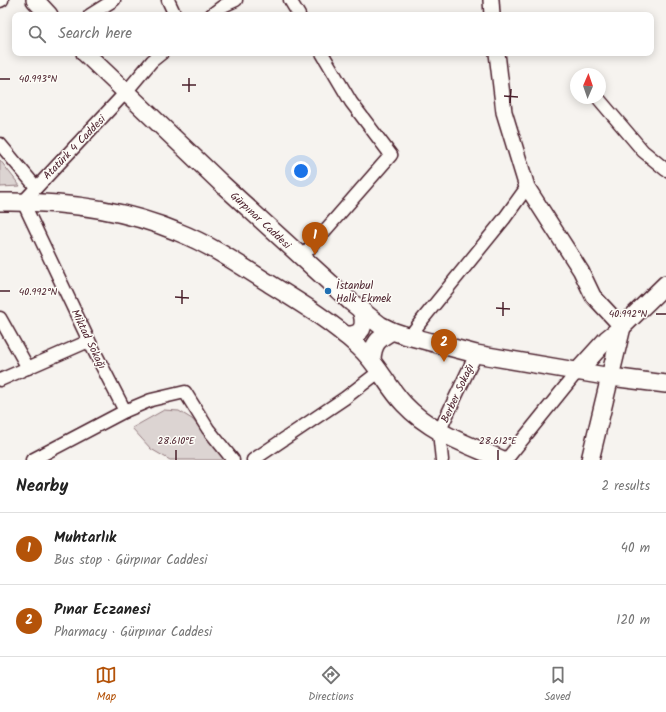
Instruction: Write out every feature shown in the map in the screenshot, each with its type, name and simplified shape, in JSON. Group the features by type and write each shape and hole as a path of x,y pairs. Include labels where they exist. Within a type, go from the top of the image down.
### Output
{"main road":[{"path":"35,0 46,12"},
{"name":"Gürpınar Caddesi","path":"89,56 301,258 351,302 380,325 392,331 476,354 578,372 666,384"},
{"path":"0,202 23,202 112,211 144,219 179,232 224,255 320,315 345,335 376,365 404,403 426,424 439,432 503,460"},
{"path":"578,372 607,339 622,327 666,284"},
{"path":"345,335 354,335 361,329 364,323 361,310"},
{"path":"590,460 622,327"},
{"path":"376,365 372,350 381,338 392,331"}],"street":[{"path":"95,12 114,0"},
{"path":"168,0 174,12"},
{"path":"215,12 223,6 236,0"},
{"path":"290,0 297,12"},
{"path":"490,0 492,12"},
{"name":"Atatürk 4 Caddesi","path":"23,202 158,56"},
{"path":"301,258 391,155 351,102 324,56"},
{"path":"497,56 504,112 527,187 581,271 593,296 622,327"},
{"path":"603,104 643,151 666,170"},
{"path":"0,144 36,187"},
{"path":"410,336 500,225 527,187"},
{"name":"Miktad Sokağı","path":"23,202 89,341 125,410"},
{"path":"0,318 28,368"},
{"path":"0,380 89,341"},
{"name":"Berber Sokağı","path":"439,432 476,354"},
{"path":"253,460 345,398 376,365"},
{"path":"506,460 578,372"},
{"path":"32,460 125,410 151,400 185,392 208,429 233,460"},
{"path":"439,432 442,460"}],"shaded area":[{"path":"0,160 20,186 0,187"},
{"path":"164,410 179,411 192,419 227,460 170,460 151,449 132,428"}],"place":[{"name":"Muhtarlık","path":"315,255"},
{"name":"İstanbul Halk Ekmek","path":"328,291"},
{"name":"Pınar Eczanesi","path":"444,362"}]}
